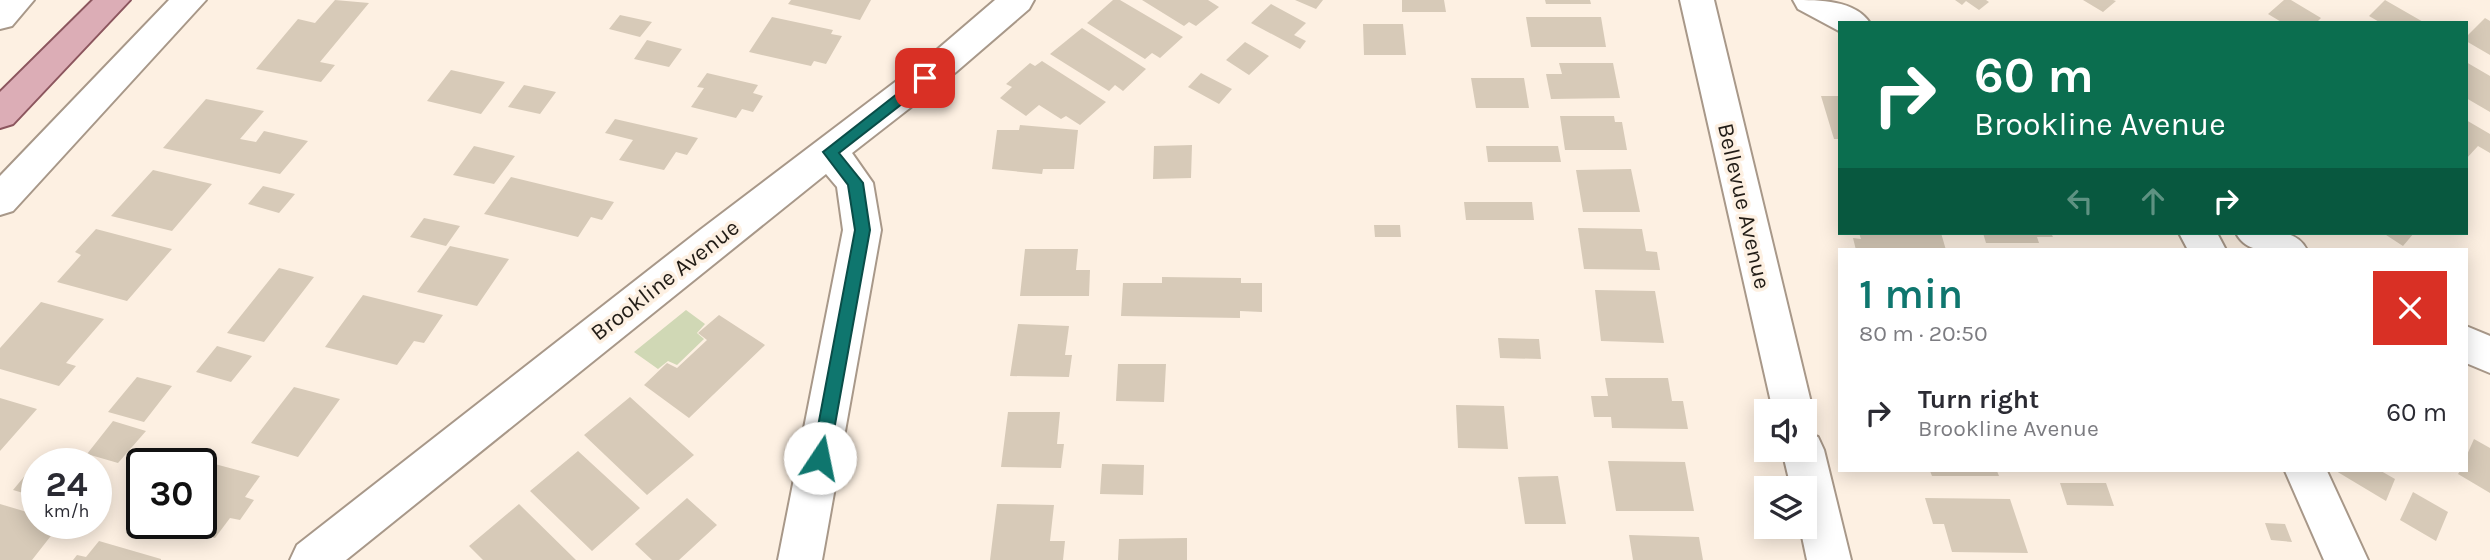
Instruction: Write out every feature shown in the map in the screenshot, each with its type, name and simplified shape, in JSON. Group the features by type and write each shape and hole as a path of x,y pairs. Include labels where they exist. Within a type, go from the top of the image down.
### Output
{"main road":[{"path":"0,114 113,0"}],"street":[{"path":"0,16 17,0"},
{"path":"0,200 189,0"},
{"name":"Brookline Avenue","path":"312,560 944,63 1017,0"},
{"name":"Bellevue Avenue","path":"1697,0 1790,399"},
{"path":"1810,0 1849,21"},
{"path":"800,560 862,230 855,183 830,152"},
{"path":"2259,235 2284,248"},
{"path":"2468,344 2490,356"},
{"path":"1806,462 1829,560"},
{"path":"2306,472 2346,560"}],"green space":[{"path":"686,310 705,324 697,333 704,339 677,365 668,361 658,369 634,352"}],"building":[{"path":"335,0 369,3 320,62 335,65 321,82 256,69 298,19 315,23"},
{"path":"791,0 871,0 860,20 788,4"},
{"path":"1113,0 1120,0 1183,37 1160,58 1152,53 1145,59 1087,23"},
{"path":"1142,0 1208,0 1219,7 1196,26 1189,22 1184,26"},
{"path":"1295,0 1323,0 1316,9"},
{"path":"1402,0 1444,0 1446,12 1402,12"},
{"path":"1545,0 1590,0 1591,4 1546,4"},
{"path":"1955,0 1989,2 1979,10 1966,1 1962,5"},
{"path":"2083,0 2113,0 2116,1 2103,12"},
{"path":"2284,0 2291,0 2321,18 2318,21 2280,21 2268,14"},
{"path":"2385,0 2422,21 2378,21 2369,16"},
{"path":"1271,4 1306,23 1294,35 1306,41 1300,49 1251,23"},
{"path":"620,15 652,22 640,37 609,29"},
{"path":"772,17 833,30 831,34 842,36 826,64 814,61 811,66 749,52"},
{"path":"1526,17 1601,17 1606,47 1531,47"},
{"path":"2485,18 2490,21 2490,55 2468,42 2468,35"},
{"path":"1363,24 1403,24 1406,55 1364,55"},
{"path":"1082,28 1146,69 1123,91 1115,85 1109,91 1050,54"},
{"path":"647,40 682,49 669,67 634,59"},
{"path":"1245,42 1269,56 1249,75 1226,60"},
{"path":"1042,61 1106,102 1080,125 1066,116 1061,119 1039,105 1026,116 1000,98 1012,87 1006,84 1030,63 1035,66"},
{"path":"1559,63 1613,63 1620,98 1551,99 1546,74 1562,74"},
{"path":"2468,63 2490,76 2490,112 2468,99"},
{"path":"451,70 505,82 481,114 427,101"},
{"path":"707,73 758,85 753,93 763,96 753,112 742,109 736,118 691,107 704,88 697,87"},
{"path":"1201,73 1232,89 1219,104 1188,87"},
{"path":"1471,78 1524,78 1529,108 1476,108"},
{"path":"524,85 556,92 540,114 508,107"},
{"path":"1821,96 1838,96 1838,139 1834,139"},
{"path":"206,99 264,111 240,139 256,142 264,131 308,141 280,174 163,148"},
{"path":"1560,116 1614,116 1615,122 1622,122 1627,150 1565,150"},
{"path":"615,119 698,138 687,155 676,152 664,170 619,160 633,140 605,133"},
{"path":"2468,121 2490,134 2490,153 2478,146 2468,157"},
{"path":"1020,125 1078,130 1074,169 1043,169 1042,174 992,169 997,130 1019,130"},
{"path":"1192,145 1191,178 1153,179 1154,146"},
{"path":"474,146 515,156 494,184 453,175"},
{"path":"1486,146 1558,146 1561,162 1488,162"},
{"path":"1631,169 1640,212 1583,212 1576,170"},
{"path":"153,170 212,184 172,231 111,216"},
{"path":"511,177 614,202 602,220 591,217 578,237 484,214"},
{"path":"263,186 295,194 279,213 248,204"},
{"path":"1464,202 1532,202 1534,220 1466,220"},
{"path":"424,218 460,226 446,246 410,237"},
{"path":"1374,225 1400,225 1401,237 1375,237"},
{"path":"1578,228 1642,229 1646,251 1657,252 1660,270 1584,269"},
{"path":"96,229 172,249 127,301 57,282 81,255 75,252"},
{"path":"1860,235 1942,235 1945,248 1856,248 1853,238 1861,239"},
{"path":"1984,235 2053,237 2037,237 2039,243 1986,243"},
{"path":"2386,235 2412,235 2403,246"},
{"path":"450,246 509,259 477,306 417,292"},
{"path":"1025,249 1078,249 1076,270 1090,270 1089,296 1020,296"},
{"path":"279,268 314,277 264,342 227,333"},
{"path":"1162,277 1241,278 1241,283 1262,283 1262,312 1240,311 1240,318 1121,316 1123,283 1162,283"},
{"path":"1595,290 1655,291 1664,343 1601,341"},
{"path":"363,295 443,315 424,343 414,341 397,365 325,347"},
{"path":"41,302 104,319 66,363 76,366 59,386 0,369 0,348"},
{"path":"719,315 765,345 689,418 644,385 667,363 677,368 707,340 698,333"},
{"path":"1018,324 1069,326 1065,355 1072,355 1069,377 1010,376"},
{"path":"1498,338 1539,339 1541,359 1500,358"},
{"path":"217,346 252,356 231,382 196,372"},
{"path":"1118,364 1166,364 1164,402 1116,401"},
{"path":"137,377 172,386 144,422 108,412"},
{"path":"1605,378 1668,378 1672,401 1683,401 1688,429 1612,428 1611,417 1594,417 1591,396 1608,396"},
{"path":"294,387 340,399 298,457 251,443"},
{"path":"630,397 694,455 647,495 584,435"},
{"path":"0,398 37,409 0,451"},
{"path":"1456,405 1504,406 1508,449 1458,448"},
{"path":"1008,412 1060,412 1057,444 1064,444 1061,468 1001,467"},
{"path":"113,421 146,431 131,448 126,448 126,454 118,463 112,461 112,448 92,448"},
{"path":"2474,439 2490,448 2490,493 2458,474 2468,472 2468,452"},
{"path":"578,451 640,508 592,551 530,491"},
{"path":"1608,461 1685,462 1694,511 1616,511"},
{"path":"1102,464 1144,465 1143,495 1100,494"},
{"path":"217,465 260,476 245,497 254,500 240,520 230,518 217,535"},
{"path":"1930,472 1997,472 1999,476 1932,476"},
{"path":"2338,472 2383,472 2395,479 2386,501"},
{"path":"1558,476 1566,524 1525,524 1518,477"},
{"path":"21,480 21,492 13,490"},
{"path":"2060,483 2106,483 2114,506 2067,505"},
{"path":"2413,492 2448,512 2436,541 2400,520"},
{"path":"687,498 717,525 679,560 652,560 635,544"},
{"path":"1925,498 2010,499 2028,553 1952,552 1944,524 1933,524"},
{"path":"0,504 21,510 21,539 48,539 32,560 0,560"},
{"path":"519,504 576,560 483,560 469,546"},
{"path":"997,504 1054,505 1050,541 1065,541 1063,560 990,560"},
{"path":"2265,523 2285,524 2292,542 2271,540"},
{"path":"1629,535 1699,537 1703,560 1633,560"},
{"path":"1187,538 1187,560 1118,560 1119,539"},
{"path":"99,541 161,560 73,560 77,555 86,557"}],"route":[{"path":"820,458 860,253 862,230 855,183 830,152 925,78"}]}
